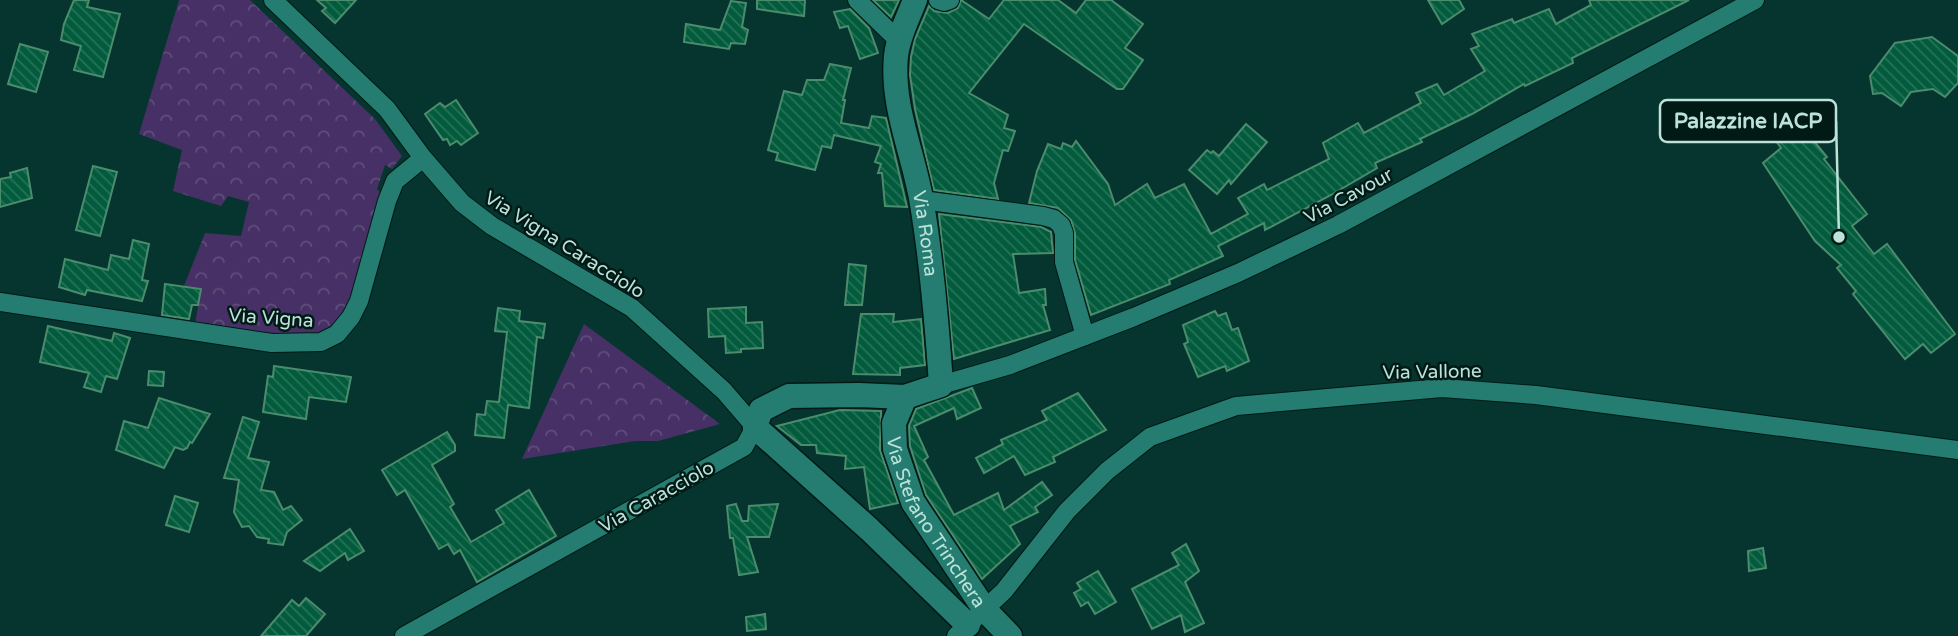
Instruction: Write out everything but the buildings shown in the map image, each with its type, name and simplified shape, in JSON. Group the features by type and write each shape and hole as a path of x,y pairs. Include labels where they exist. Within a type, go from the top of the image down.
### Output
{"street":[{"name":"Via Vigna Caracciolo","path":"273,0 387,109 423,158 475,215 632,308 724,391 755,427"},
{"path":"856,0 899,41"},
{"name":"Via Roma","path":"915,0 899,41 895,82 922,200 933,274 941,385"},
{"path":"937,0 950,0"},
{"name":"Via Cavour","path":"941,385 1010,365 1238,273 1338,225 1755,0"},
{"name":"Via Vigna","path":"0,302 272,343 321,342 337,334 351,317 359,301 395,181 423,158"},
{"path":"922,200 1054,219 1061,225 1064,233 1064,262 1085,336"},
{"path":"905,397 941,385"},
{"name":"Via Vallone","path":"970,624 1004,591 1068,511 1107,471 1150,437 1236,406 1442,388 1536,395 1958,450"},
{"name":"Via Caracciolo","path":"404,636 744,447 761,410 789,396 905,397"},
{"name":"Via Stefano Trinchera","path":"905,397 894,424 895,449 913,502 970,624 1010,636"},
{"path":"755,427 970,624"}],"green space":[{"path":"179,0 250,0 375,119 402,156 392,169 385,165 377,189 382,194 355,295 335,327 316,337 263,334 195,324 201,289 184,286 205,233 241,236 249,202 228,196 221,206 173,191 182,150 139,134"},
{"path":"584,324 720,424 658,441 635,441 522,459"}],"place":[{"name":"Palazzine IACP","path":"1839,237"}]}
